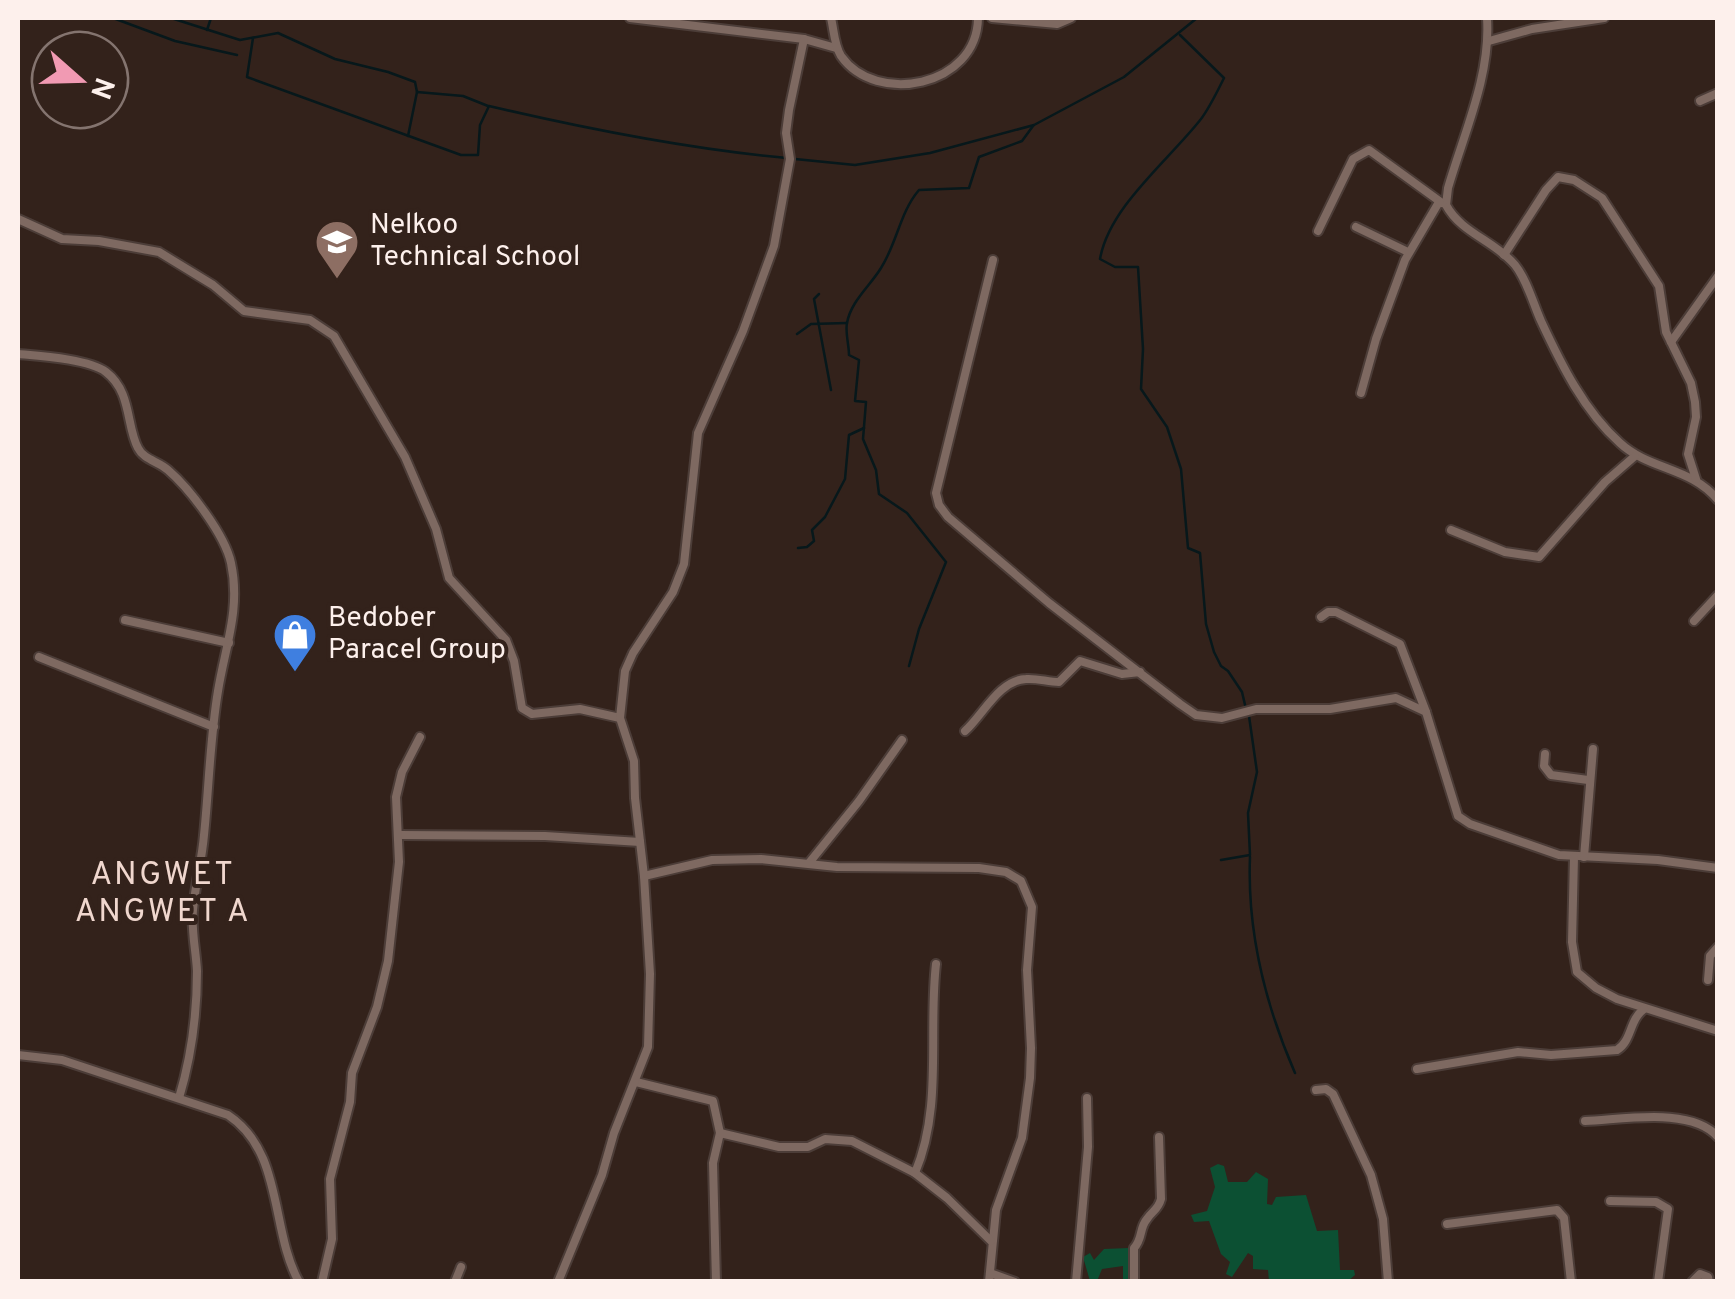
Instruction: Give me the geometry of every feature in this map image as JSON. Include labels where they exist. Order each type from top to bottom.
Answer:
[{"type":"street","points":[[630,18],[804,39],[836,48]]},
{"type":"street","points":[[831,18],[836,48],[851,66],[868,76],[896,82],[924,82],[953,69],[970,54],[978,18]]},
{"type":"street","points":[[992,18],[1050,24],[1070,18]]},
{"type":"street","points":[[1361,392],[1408,252],[1443,203],[1483,73],[1489,41],[1488,18]]},
{"type":"street","points":[[1489,41],[1556,21],[1604,18]]},
{"type":"street","points":[[558,1282],[602,1176],[648,1047],[650,974],[644,876],[634,761],[620,718],[625,672],[632,653],[673,592],[684,564],[698,432],[744,331],[774,246],[790,159],[788,110],[804,39]]},
{"type":"street","points":[[1700,101],[1718,93]]},
{"type":"street","points":[[1318,230],[1353,159],[1369,150],[1382,157],[1443,203],[1462,225],[1518,270],[1556,352],[1587,405],[1618,442],[1635,456],[1696,479],[1717,500]]},
{"type":"street","points":[[1504,256],[1558,177],[1574,180],[1602,198],[1616,214],[1659,286],[1666,332],[1691,383],[1695,402],[1688,454],[1696,479]]},
{"type":"street","points":[[18,219],[62,239],[159,252],[212,284],[244,311],[310,320],[334,336],[405,457],[436,529],[449,578],[506,640],[522,708],[532,714],[580,709],[620,718]]},
{"type":"street","points":[[1356,227],[1408,252]]},
{"type":"street","points":[[993,260],[979,328],[941,466],[936,493],[939,505],[1048,604],[1180,704],[1202,716],[1222,718],[1256,709],[1330,709],[1396,698],[1426,712]]},
{"type":"street","points":[[1670,342],[1718,276]]},
{"type":"street","points":[[18,354],[100,368],[115,380],[133,424],[136,445],[144,456],[175,477],[203,511],[230,559],[235,587],[230,642],[218,689],[204,841],[192,912],[197,976],[194,1022],[179,1098]]},
{"type":"street","points":[[1452,530],[1505,552],[1539,557],[1605,482],[1635,456]]},
{"type":"street","points":[[1694,622],[1718,595]]},
{"type":"street","points":[[1321,616],[1336,612],[1400,644],[1460,818],[1526,846],[1579,856],[1718,868]]},
{"type":"street","points":[[125,620],[230,642]]},
{"type":"street","points":[[39,657],[214,727]]},
{"type":"street","points":[[965,732],[1002,690],[1016,681],[1058,682],[1080,661],[1122,674],[1140,672]]},
{"type":"street","points":[[322,1282],[332,1239],[330,1179],[350,1102],[352,1073],[377,1007],[388,961],[400,835],[396,797],[402,772],[420,737]]},
{"type":"street","points":[[808,862],[859,801],[902,740]]},
{"type":"street","points":[[1593,749],[1572,927],[1574,968],[1602,992],[1718,1031]]},
{"type":"street","points":[[1545,754],[1544,766],[1551,775],[1588,780]]},
{"type":"street","points":[[400,835],[579,837],[640,842]]},
{"type":"street","points":[[644,876],[712,860],[997,870],[1018,878],[1030,895],[1032,911],[1027,970],[1030,1078],[1022,1138],[1000,1195],[989,1277],[1015,1282]]},
{"type":"street","points":[[1708,980],[1710,956],[1718,947]]},
{"type":"street","points":[[915,1172],[934,1089],[931,1039],[936,964]]},
{"type":"street","points":[[1417,1069],[1518,1052],[1552,1055],[1617,1050],[1624,1045],[1635,1017],[1644,1009]]},
{"type":"street","points":[[18,1055],[62,1060],[228,1115],[250,1133],[276,1194],[284,1240],[299,1282]]},
{"type":"street","points":[[636,1082],[713,1101],[720,1133],[713,1163],[716,1282]]},
{"type":"street","points":[[1316,1090],[1325,1089],[1333,1094],[1365,1156],[1383,1218],[1388,1282]]},
{"type":"street","points":[[1076,1282],[1088,1147],[1088,1098]]},
{"type":"street","points":[[1584,1121],[1677,1119],[1704,1126],[1718,1137]]},
{"type":"street","points":[[720,1133],[779,1147],[808,1146],[825,1138],[852,1141],[915,1172],[991,1241]]},
{"type":"street","points":[[1134,1282],[1134,1248],[1140,1242],[1145,1221],[1157,1210],[1161,1199],[1159,1137]]},
{"type":"street","points":[[1610,1201],[1656,1202],[1668,1208],[1658,1282]]},
{"type":"street","points":[[1447,1224],[1554,1209],[1564,1218],[1571,1282]]},
{"type":"street","points":[[455,1282],[462,1267]]},
{"type":"street","points":[[1692,1282],[1700,1274],[1708,1277],[1709,1282]]},
{"type":"green space","points":[[1224,1166],[1228,1182],[1247,1182],[1256,1172],[1268,1179],[1267,1204],[1272,1205],[1276,1197],[1306,1195],[1317,1231],[1338,1230],[1340,1270],[1354,1270],[1355,1275],[1348,1281],[1269,1281],[1268,1270],[1253,1269],[1253,1256],[1248,1253],[1232,1277],[1226,1274],[1230,1262],[1221,1254],[1209,1221],[1194,1222],[1191,1215],[1207,1211],[1215,1187],[1210,1168]]},
{"type":"green space","points":[[1129,1248],[1131,1281],[1123,1281],[1123,1266],[1102,1269],[1097,1281],[1090,1281],[1083,1257],[1090,1253],[1094,1260],[1104,1249]]},
{"type":"waterway","points":[[113,18],[175,41],[237,55]]},
{"type":"waterway","points":[[171,18],[240,40],[278,33],[335,59],[415,82],[417,92]]},
{"type":"waterway","points":[[207,30],[211,18]]},
{"type":"waterway","points":[[795,159],[855,165],[930,153],[1034,125],[1124,77],[1197,18]]},
{"type":"waterway","points":[[1180,35],[1224,78],[1201,119],[1127,203],[1100,259],[1115,267],[1138,267],[1141,389],[1167,427],[1181,469],[1188,548],[1200,553],[1206,624],[1214,652],[1242,692],[1246,709]]},
{"type":"waterway","points":[[253,38],[247,77],[461,155],[478,155],[480,125],[489,106],[637,137],[787,158]]},
{"type":"waterway","points":[[408,136],[417,92],[463,96],[488,106]]},
{"type":"waterway","points":[[909,666],[946,562],[907,513],[879,494],[876,470],[863,439],[866,402],[855,401],[859,360],[849,355],[847,323],[857,301],[877,275],[919,190],[969,188],[979,157],[1022,141],[1033,126]]},
{"type":"waterway","points":[[819,294],[814,299],[831,390]]},
{"type":"waterway","points":[[797,334],[811,324],[847,323]]},
{"type":"waterway","points":[[798,548],[814,541],[812,530],[825,517],[845,479],[849,435],[864,428]]},
{"type":"waterway","points":[[1221,860],[1250,855],[1248,813],[1257,772],[1249,716]]},
{"type":"waterway","points":[[1250,857],[1252,913],[1260,967],[1295,1073]]},
{"type":"place","name":"Nelkoo Technical School","points":[[337,280]]},
{"type":"place","name":"Bedober Paracel Group","points":[[295,673]]},
{"type":"district","name":"ANGWET ANGWET A","points":[[163,894]]}]
